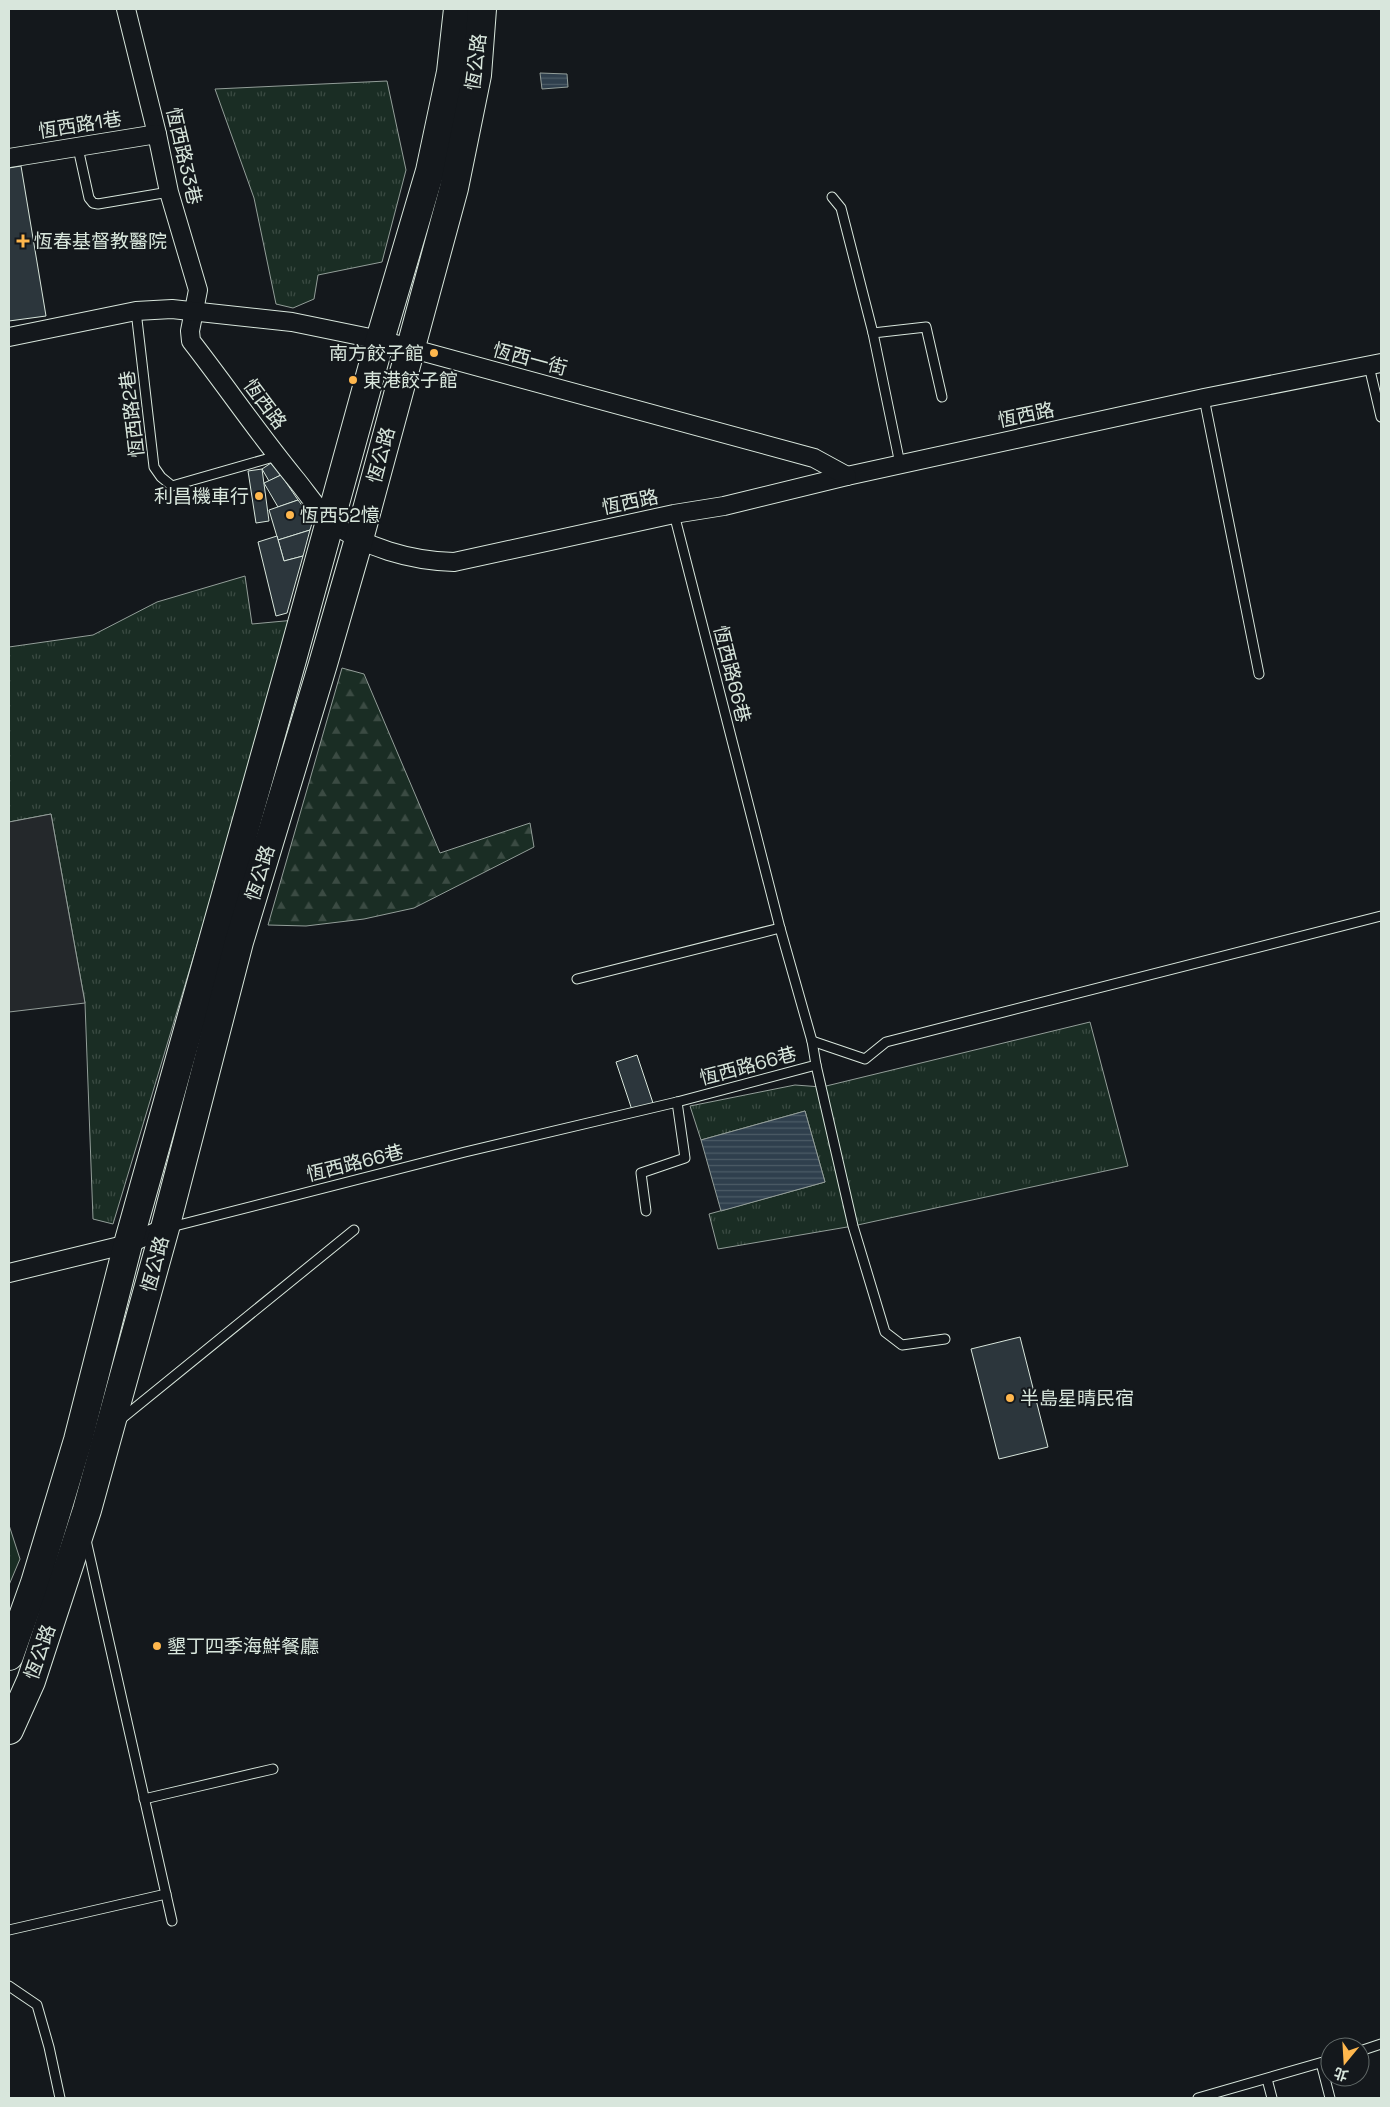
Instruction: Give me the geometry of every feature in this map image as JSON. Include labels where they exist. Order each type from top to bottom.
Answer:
[{"type":"main road","name":"恆公路","points":[[9,1656],[35,1583],[78,1440],[128,1244],[380,340],[430,171],[451,72],[458,9]]},
{"type":"main road","name":"恆公路","points":[[9,1730],[31,1681],[82,1526],[166,1228],[239,942],[323,664],[358,539],[454,188],[477,75],[482,9]]},
{"type":"street","name":"恆西路33巷","points":[[126,9],[158,134],[169,192],[198,290],[195,312]]},
{"type":"street","name":"恆西路1巷","points":[[9,158],[158,134]]},
{"type":"street","points":[[9,337],[136,311],[172,309],[195,312]]},
{"type":"street","name":"恆西一街","points":[[195,312],[292,322],[380,340],[814,458],[847,476]]},
{"type":"street","name":"恆西路","points":[[195,312],[190,331],[191,341],[277,456],[330,520],[358,539],[401,554],[429,561],[454,562],[674,514],[724,506],[900,464],[1204,398],[1375,364]]},
{"type":"street","points":[[9,1273],[128,1244],[166,1228]]},
{"type":"lane","points":[[78,148],[89,198],[93,202],[98,204],[169,192]]},
{"type":"lane","points":[[832,197],[841,208],[874,333],[900,464]]},
{"type":"lane","name":"恆西路2巷","points":[[136,311],[154,467],[161,477],[172,486],[277,456]]},
{"type":"lane","points":[[874,333],[926,327],[942,397]]},
{"type":"lane","points":[[1375,364],[1381,417]]},
{"type":"lane","points":[[1204,398],[1258,674]]},
{"type":"lane","name":"恆西路66巷","points":[[166,1228],[465,1152],[677,1102],[816,1065],[812,1041],[780,928],[674,514]]},
{"type":"lane","points":[[812,1041],[865,1059],[886,1042],[1381,916]]},
{"type":"lane","points":[[578,979],[780,928]]},
{"type":"lane","points":[[816,1065],[853,1226],[885,1332],[902,1345],[945,1339]]},
{"type":"lane","points":[[646,1211],[641,1173],[685,1158],[677,1102]]},
{"type":"lane","points":[[110,1428],[354,1230]]},
{"type":"lane","points":[[82,1526],[172,1920]]},
{"type":"lane","points":[[144,1799],[273,1769]]},
{"type":"lane","points":[[9,1930],[166,1894]]},
{"type":"lane","points":[[9,1986],[37,2005],[60,2098]]},
{"type":"lane","points":[[1198,2098],[1320,2063]]},
{"type":"lane","points":[[1267,2079],[1272,2098]]},
{"type":"green space","points":[[387,81],[406,170],[382,262],[318,275],[314,299],[293,308],[276,304],[254,198],[215,89]]},
{"type":"green space","points":[[245,576],[252,624],[295,620],[113,1224],[93,1219],[85,1003],[51,814],[9,822],[9,647],[93,635],[157,602]]},
{"type":"green space","points":[[342,668],[364,674],[440,853],[530,823],[534,847],[414,908],[364,919],[306,926],[268,925]]},
{"type":"green space","points":[[1090,1022],[1128,1166],[853,1226],[718,1249],[709,1214],[825,1182],[805,1111],[701,1140],[690,1106],[795,1085],[822,1087]]},
{"type":"green space","points":[[9,1525],[20,1559],[9,1585]]},
{"type":"shaded area","points":[[51,814],[85,1003],[9,1012],[9,822]]},
{"type":"water","points":[[540,73],[567,74],[568,87],[542,89]]},
{"type":"water","points":[[805,1111],[825,1182],[721,1211],[701,1140]]},
{"type":"building","name":"恆春基督教醫院","points":[[21,166],[46,316],[9,321],[9,168]]},
{"type":"building","points":[[271,463],[281,475],[269,481],[262,469]]},
{"type":"building","name":"利昌機車行","points":[[262,469],[269,521],[256,523],[248,471]]},
{"type":"building","points":[[281,475],[298,500],[278,507],[264,483]]},
{"type":"building","name":"恆西52憶","points":[[298,500],[313,520],[310,530],[278,540],[269,510]]},
{"type":"building","points":[[310,530],[303,556],[284,561],[278,540]]},
{"type":"building","points":[[277,536],[284,561],[303,556],[287,613],[276,616],[258,542]]},
{"type":"building","points":[[637,1055],[654,1106],[633,1113],[616,1062]]},
{"type":"building","name":"半島星晴民宿","points":[[1020,1337],[1048,1447],[999,1459],[971,1349]]},
{"type":"place","name":"恆春基督教醫院","points":[[23,241]]},
{"type":"place","name":"南方餃子館","points":[[434,353]]},
{"type":"place","name":"東港餃子館","points":[[353,380]]},
{"type":"place","name":"利昌機車行","points":[[259,496]]},
{"type":"place","name":"恆西52憶","points":[[290,515]]},
{"type":"place","name":"半島星晴民宿","points":[[1010,1398]]},
{"type":"place","name":"墾丁四季海鮮餐廳","points":[[157,1646]]}]
